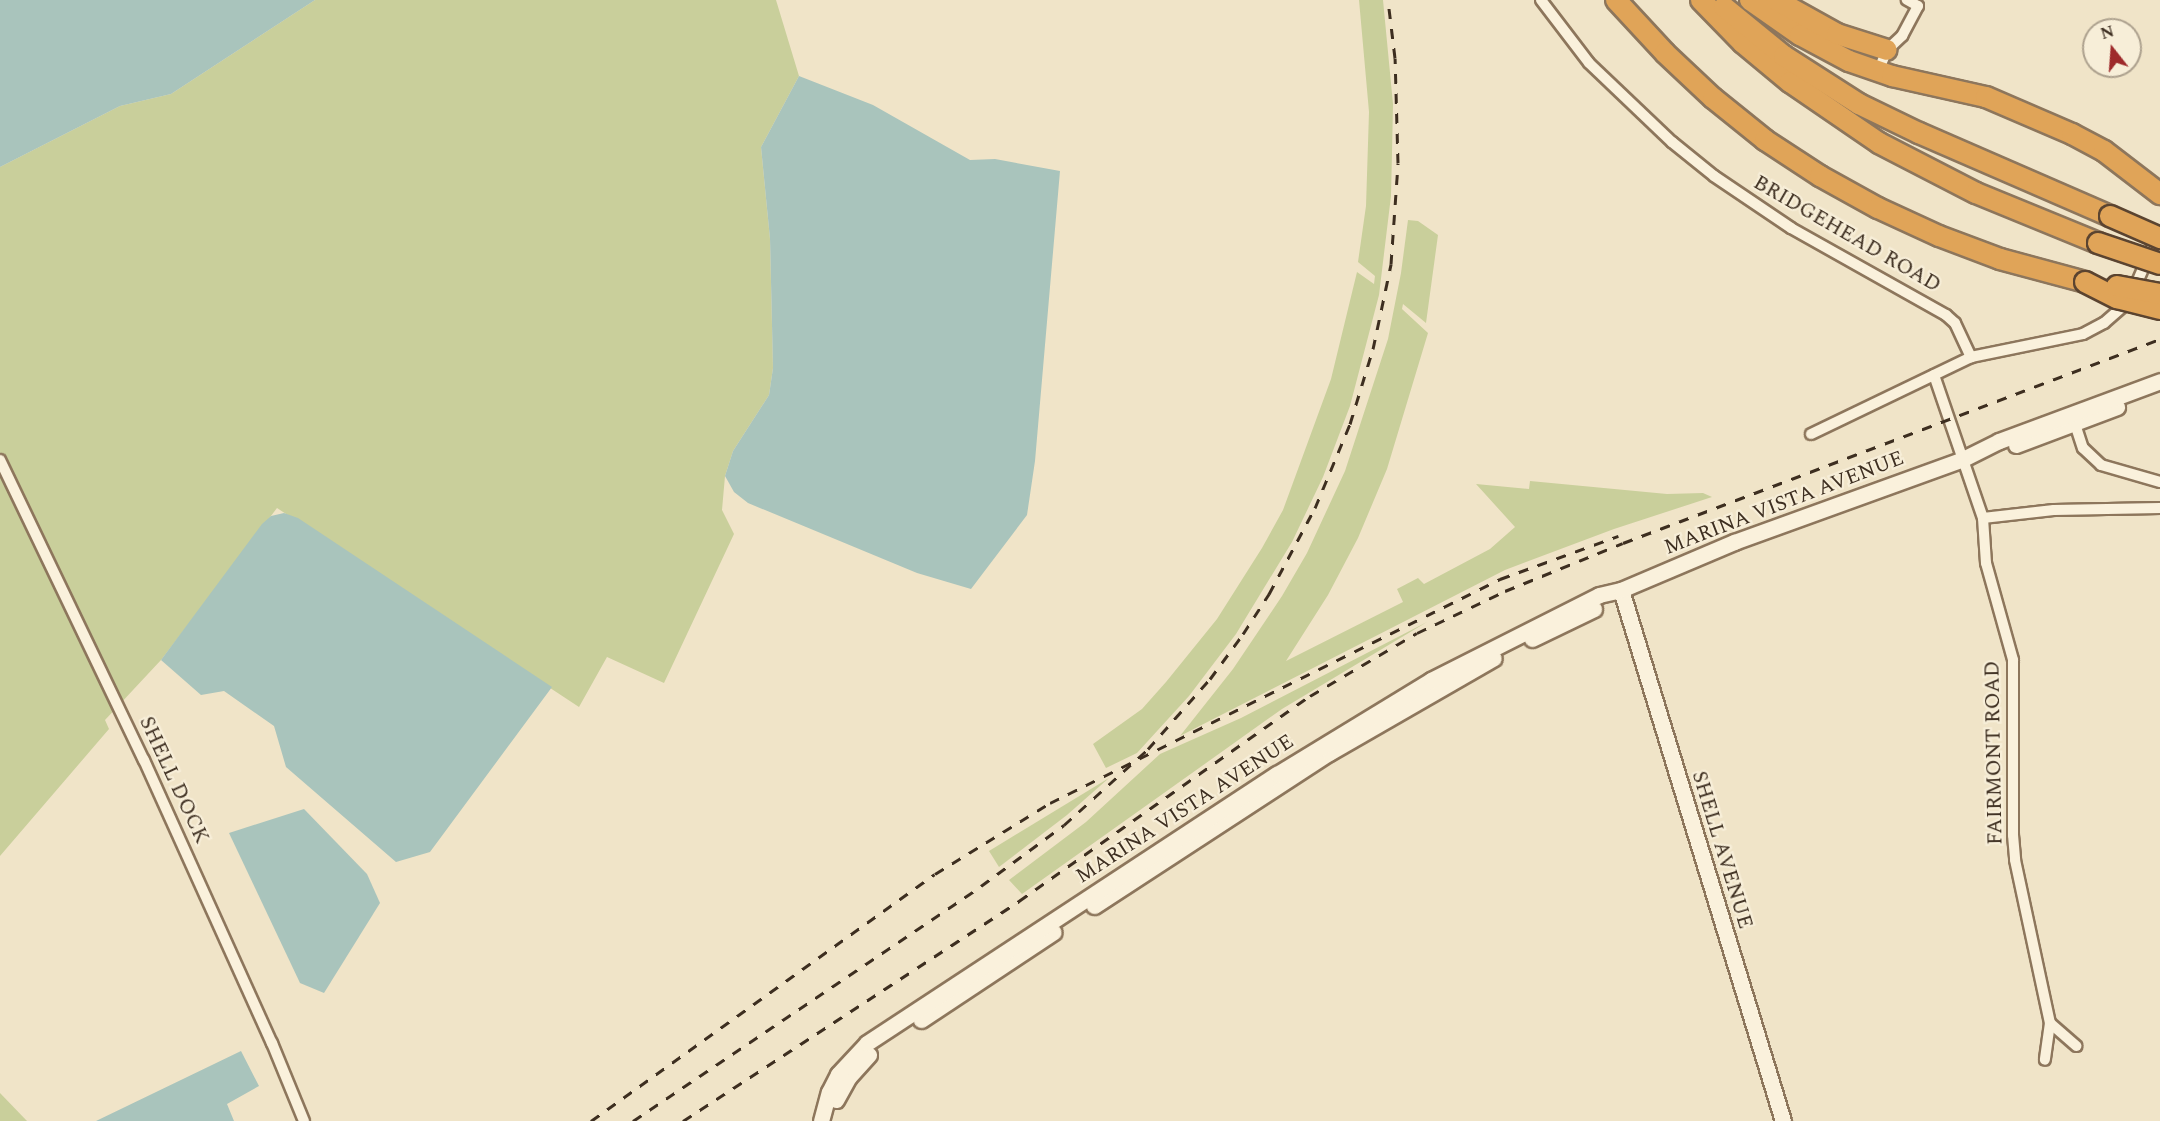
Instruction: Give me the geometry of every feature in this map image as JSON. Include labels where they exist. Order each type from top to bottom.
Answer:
[{"type":"highway","points":[[1616,0],[1665,53],[1713,98],[1765,140],[1830,182],[1898,218],[1959,244],[2021,265],[2085,282],[2160,294]]},
{"type":"highway","points":[[1701,0],[1779,73],[1865,135],[1945,178],[2098,243],[2160,264]]},
{"type":"highway","points":[[1716,0],[1784,56],[1859,104],[1919,133],[2160,238]]},
{"type":"highway","points":[[1750,0],[1810,41],[1878,72],[1995,100],[2082,138],[2130,170],[2160,194]]},
{"type":"highway","points":[[1776,0],[1838,34],[1887,50]]},
{"type":"highway","points":[[2085,282],[2117,298],[2160,309]]},
{"type":"main road","name":"MARINA VISTA AVENUE","points":[[821,1121],[829,1092],[838,1074],[867,1042],[1363,720],[1522,632],[1599,595],[1621,590],[1734,542],[1963,459],[1999,441],[2160,381]]},
{"type":"main road","name":"MARINA VISTA AVENUE","points":[[1963,459],[1999,451],[2160,391]]},
{"type":"main road","name":"MARINA VISTA AVENUE","points":[[831,1121],[840,1091],[861,1062],[876,1049],[1338,747],[1505,652],[1603,604],[1621,590]]},
{"type":"main road","name":"SHELL AVENUE","points":[[1621,590],[1783,1121]]},
{"type":"street","name":"BRIDGEHEAD ROAD","points":[[1541,0],[1589,63],[1672,142],[1714,176],[1791,228],[1946,315],[1955,323],[1971,357]]},
{"type":"street","points":[[1878,72],[1887,50],[1902,36],[1918,6],[1907,0]]},
{"type":"street","points":[[1811,434],[1971,357],[2083,334],[2104,323],[2129,301],[2160,228]]},
{"type":"street","name":"FAIRMONT ROAD","points":[[1934,375],[1983,518],[1986,563],[2013,660],[2013,835],[2015,860],[2050,1023],[2045,1060]]},
{"type":"street","points":[[2075,424],[2083,448],[2101,465],[2160,482]]},
{"type":"street","name":"SHELL DOCK","points":[[0,460],[144,760],[268,1035],[304,1121]]},
{"type":"street","points":[[1983,518],[2054,510],[2160,508]]},
{"type":"street","points":[[2050,1023],[2076,1046]]},
{"type":"green space","points":[[315,0],[776,0],[799,76],[761,147],[770,239],[773,368],[769,395],[733,451],[725,476],[722,510],[734,534],[664,683],[607,657],[579,707],[277,508],[161,660],[105,720],[109,729],[0,856],[0,167],[120,106],[171,94]]},
{"type":"green space","points":[[1359,0],[1383,0],[1393,104],[1392,153],[1391,196],[1379,295],[1350,406],[1323,477],[1292,542],[1236,634],[1189,696],[1137,753],[1106,768],[1093,744],[1142,709],[1166,682],[1217,619],[1262,548],[1283,510],[1331,379],[1357,272],[1374,284],[1375,276],[1358,262],[1366,206],[1369,112]]},
{"type":"green space","points":[[1408,220],[1418,221],[1438,235],[1426,323],[1403,304],[1402,309],[1428,333],[1387,469],[1358,538],[1328,595],[1286,661],[1403,602],[1397,589],[1418,578],[1424,584],[1490,549],[1515,527],[1476,484],[1529,489],[1530,481],[1667,494],[1703,493],[1712,497],[1614,529],[1505,570],[1180,736],[1233,669],[1282,596],[1307,553],[1345,471],[1388,339],[1401,273]]},
{"type":"green space","points":[[1427,622],[1282,709],[1022,894],[1009,880],[1086,822],[1160,754],[1241,718]]},
{"type":"green space","points":[[1109,778],[1067,815],[999,867],[989,851]]},
{"type":"green space","points":[[0,1093],[27,1121],[0,1121]]},
{"type":"water","points":[[0,0],[315,0],[171,94],[120,106],[0,167]]},
{"type":"water","points":[[799,76],[873,105],[970,160],[995,159],[1060,171],[1035,461],[1027,515],[971,589],[917,573],[748,503],[734,492],[725,476],[733,451],[769,395],[773,368],[770,239],[761,147]]},
{"type":"water","points":[[284,513],[298,518],[552,687],[430,852],[396,862],[286,767],[274,726],[224,691],[201,695],[161,660],[262,524],[271,516]]},
{"type":"water","points":[[304,809],[367,874],[380,903],[324,993],[300,983],[229,833]]},
{"type":"water","points":[[241,1051],[259,1086],[227,1104],[234,1121],[96,1121]]},
{"type":"railway","points":[[633,1121],[981,886],[1064,825],[1148,749],[1210,679],[1243,634],[1269,594],[1315,508],[1350,424],[1373,349],[1391,264],[1398,163],[1395,58],[1388,0]]},
{"type":"railway","points":[[683,1121],[1019,901],[1310,696],[1417,633],[1505,591],[1623,543],[2160,339]]},
{"type":"railway","points":[[591,1121],[935,874],[1050,803],[1500,579],[1618,536]]}]
